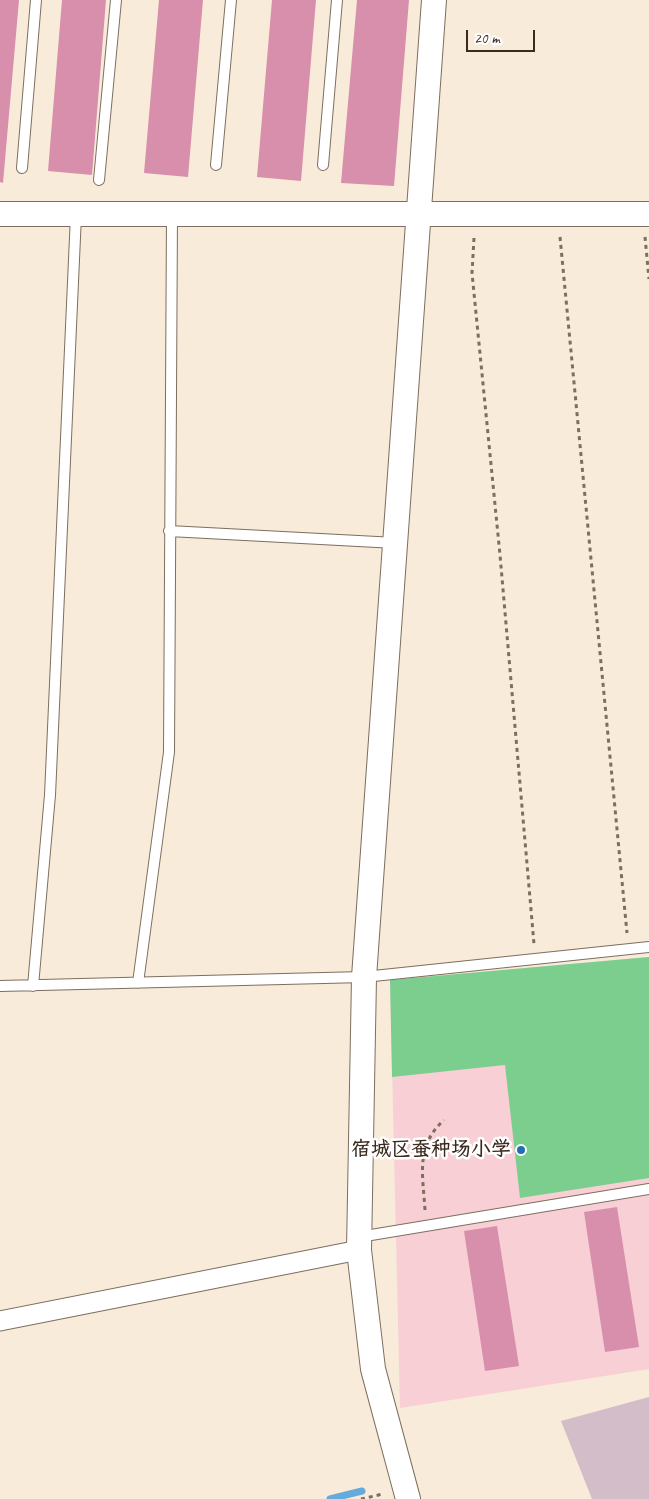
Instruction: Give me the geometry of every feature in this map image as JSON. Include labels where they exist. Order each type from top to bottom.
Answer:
[{"type":"street","points":[[408,1499],[373,1369],[359,1243],[364,977],[434,0]]},
{"type":"street","points":[[0,214],[646,214]]},
{"type":"street","points":[[0,1321],[359,1243]]},
{"type":"lane","points":[[22,168],[36,0]]},
{"type":"lane","points":[[99,180],[116,0]]},
{"type":"lane","points":[[216,165],[231,0]]},
{"type":"lane","points":[[323,165],[337,0]]},
{"type":"lane","points":[[33,986],[50,795],[76,215]]},
{"type":"lane","points":[[138,983],[169,752],[172,215]]},
{"type":"lane","points":[[169,531],[396,543]]},
{"type":"lane","points":[[0,986],[364,977],[649,947]]},
{"type":"lane","points":[[359,1243],[426,1226],[649,1189]]},
{"type":"path","points":[[558,214],[629,950]]},
{"type":"path","points":[[646,214],[649,279]]},
{"type":"path","points":[[475,215],[472,273],[499,546],[536,959]]},
{"type":"path","points":[[426,1226],[424,1158],[426,1144],[432,1131],[444,1120]]},
{"type":"shaded area","name":"宿城区蚕种场小学","points":[[649,957],[649,1369],[400,1408],[390,980]]},
{"type":"shaded area","points":[[649,1397],[649,1499],[592,1499],[561,1421]]},
{"type":"green space","points":[[649,957],[649,1178],[520,1198],[505,1065],[392,1077],[390,980]]},
{"type":"building","points":[[0,0],[19,0],[3,183],[0,182]]},
{"type":"building","points":[[62,0],[106,0],[92,175],[48,171]]},
{"type":"building","points":[[159,0],[203,0],[188,177],[144,173]]},
{"type":"building","points":[[272,0],[316,0],[301,181],[257,177]]},
{"type":"building","points":[[357,0],[409,0],[394,186],[341,183]]},
{"type":"building","points":[[617,1207],[639,1347],[605,1352],[584,1212]]},
{"type":"building","points":[[497,1226],[519,1366],[485,1371],[464,1231]]},
{"type":"waterway","points":[[330,1499],[362,1491]]},
{"type":"place","name":"宿城区蚕种场小学","points":[[521,1150]]}]
